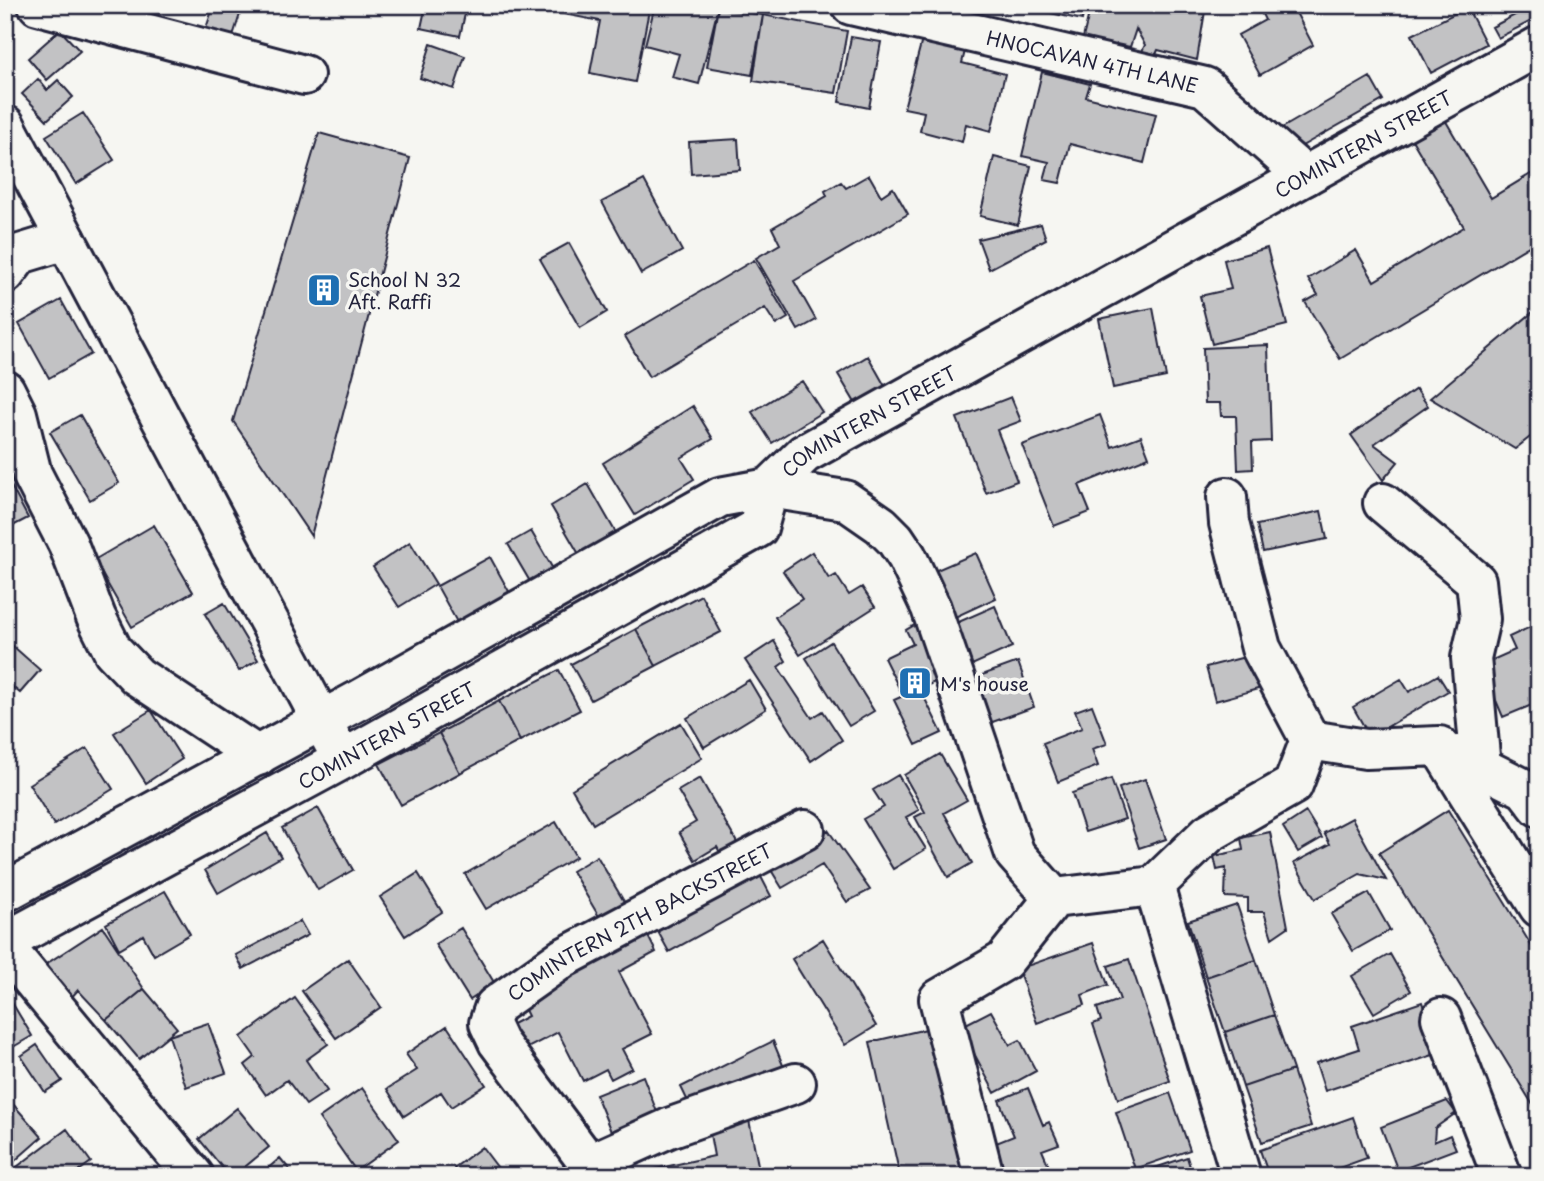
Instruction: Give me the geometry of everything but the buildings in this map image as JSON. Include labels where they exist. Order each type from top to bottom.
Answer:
[{"type":"street","points":[[38,5],[304,75]]},
{"type":"street","name":"HNOCAVAN 4TH LANE","points":[[851,5],[1205,87],[1305,176]]},
{"type":"street","name":"COMINTERN STREET","points":[[5,942],[342,760],[758,528],[769,488],[804,454],[1539,46]]},
{"type":"street","points":[[5,125],[342,760]]},
{"type":"street","points":[[5,274],[20,254],[66,240]]},
{"type":"street","points":[[5,390],[17,414],[32,474],[68,544],[96,617],[113,651],[137,676],[258,756]]},
{"type":"street","points":[[5,892],[322,721],[720,497],[769,488],[845,500],[881,525],[901,548],[918,577],[931,608],[1015,854],[1054,898]]},
{"type":"street","points":[[984,1176],[939,999],[1004,961],[1054,898],[1154,886],[1209,833],[1293,785],[1310,740],[1261,648],[1229,523],[1227,497]]},
{"type":"street","points":[[1382,503],[1476,581],[1480,619],[1471,659],[1480,767]]},
{"type":"street","points":[[1310,740],[1366,749],[1439,746],[1525,789],[1539,807]]},
{"type":"street","points":[[1439,746],[1539,907]]},
{"type":"street","name":"COMINTERN 2TH BACKSTREET","points":[[588,1170],[498,1042],[489,1023],[495,1006],[563,958],[805,830]]},
{"type":"street","points":[[1154,886],[1241,1176]]},
{"type":"street","points":[[5,947],[194,1176]]},
{"type":"street","points":[[1441,1018],[1502,1176]]},
{"type":"street","points":[[588,1170],[669,1128],[796,1083]]},
{"type":"place","name":"School N 32 Aft. Raffi","points":[[324,290]]},
{"type":"place","name":"M's house","points":[[915,683]]}]
